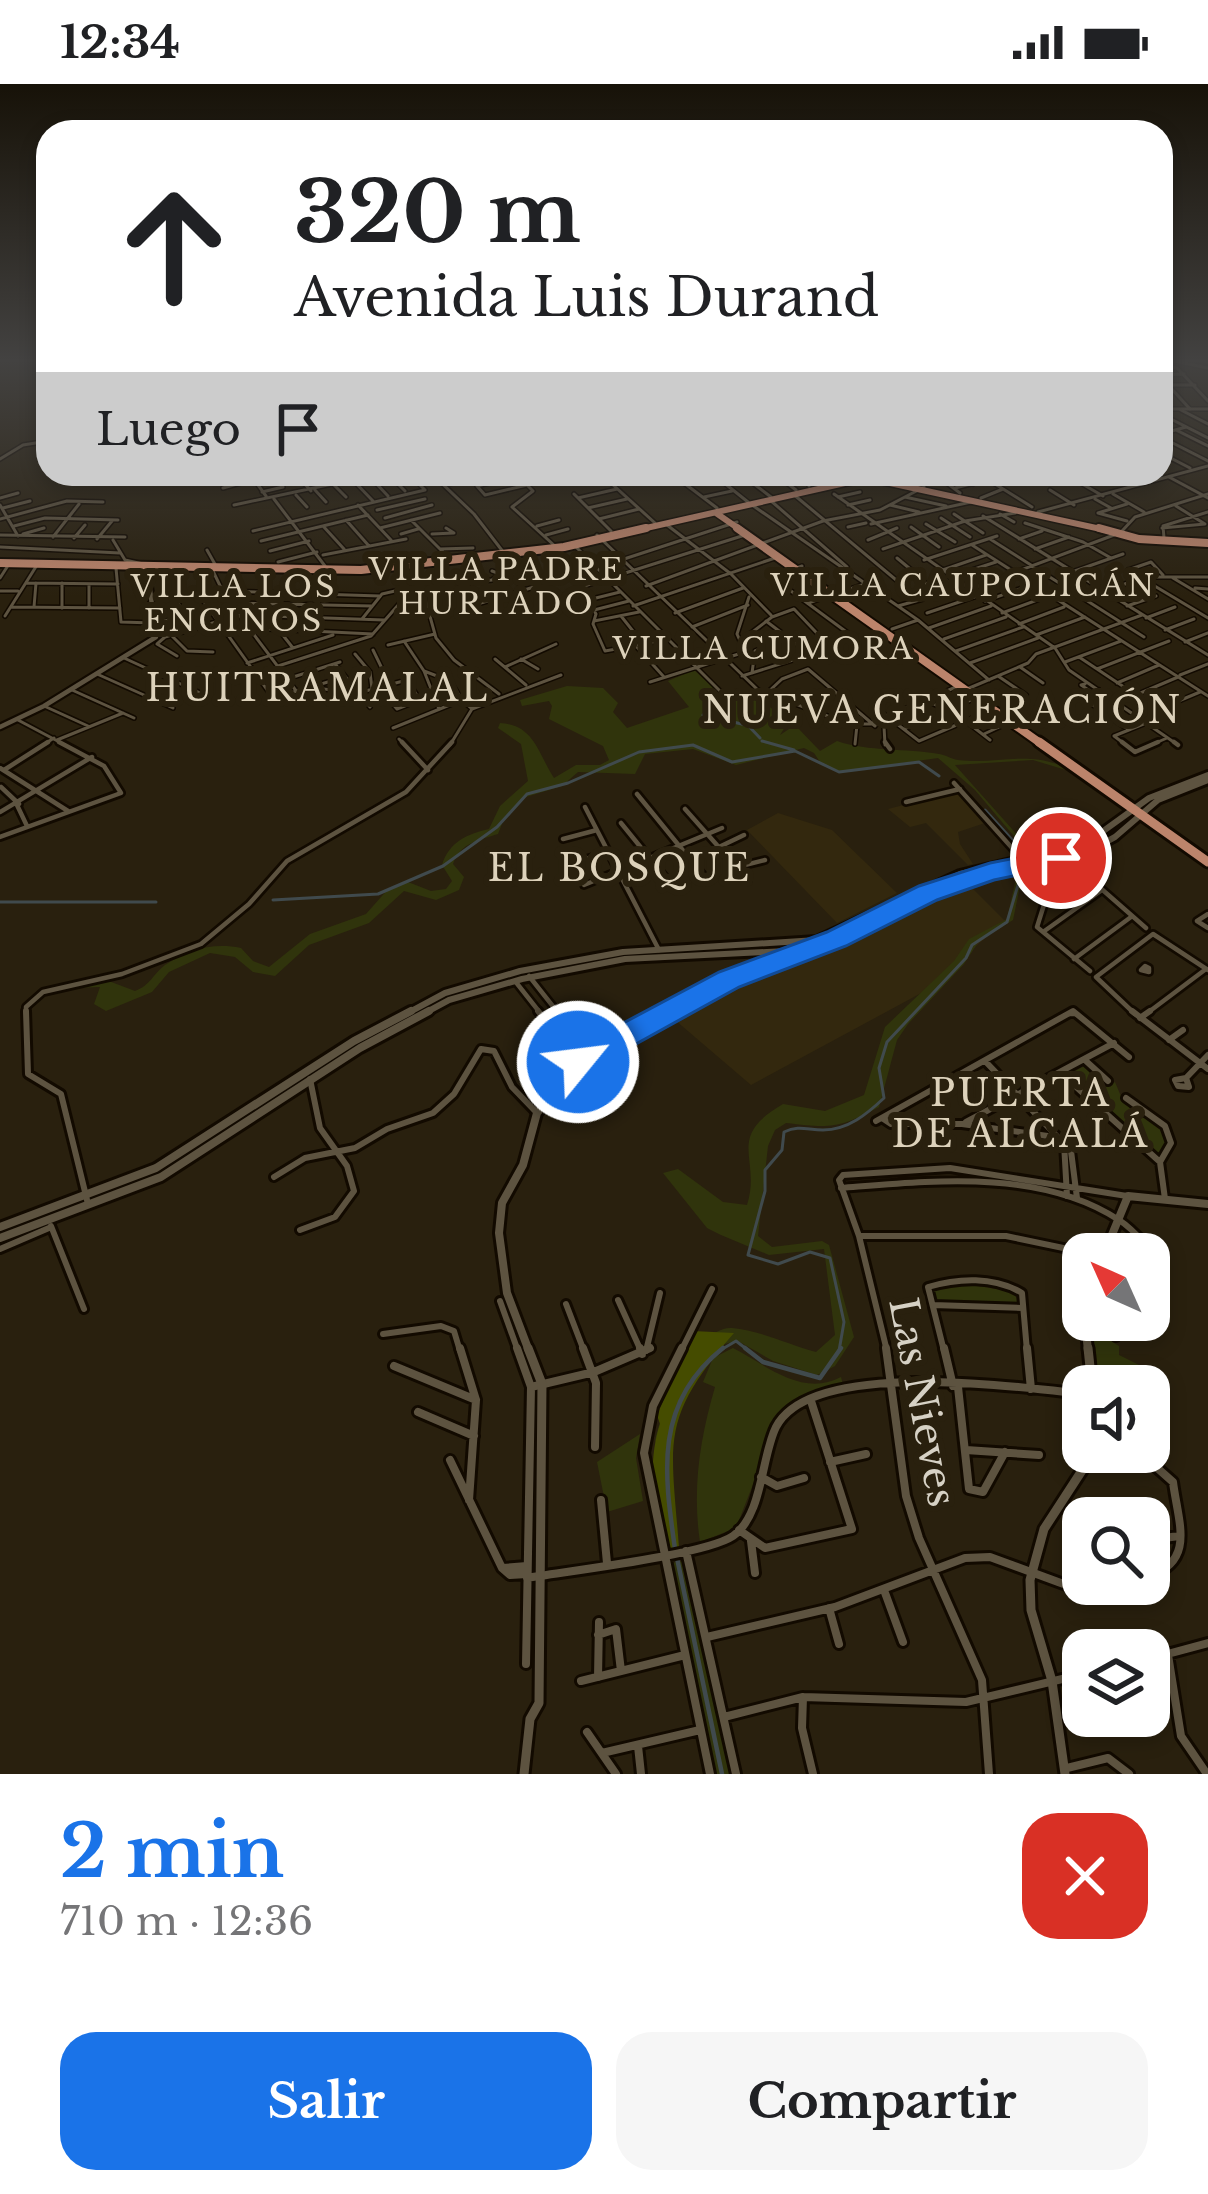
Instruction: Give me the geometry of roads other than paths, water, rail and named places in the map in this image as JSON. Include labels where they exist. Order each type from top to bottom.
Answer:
[{"type":"main road","points":[[794,492],[809,486]]},
{"type":"main road","points":[[382,564],[443,554],[510,554],[574,545],[814,486]]},
{"type":"main road","points":[[936,486],[1039,510]]},
{"type":"main road","points":[[923,487],[1039,510],[1156,542],[1208,541]]},
{"type":"main road","points":[[1004,504],[1013,509],[1012,518]]},
{"type":"main road","points":[[716,510],[1208,859]]},
{"type":"main road","points":[[734,523],[799,567]]},
{"type":"main road","points":[[1118,533],[1208,541]]},
{"type":"main road","points":[[320,563],[382,564],[510,554],[598,537]]},
{"type":"main road","points":[[3,560],[214,567],[415,562],[443,554]]},
{"type":"main road","points":[[3,560],[37,565],[119,564]]},
{"type":"main road","points":[[970,690],[1140,810]]},
{"type":"street","points":[[1173,442],[1208,464]]},
{"type":"street","points":[[0,459],[36,443]]},
{"type":"street","points":[[1173,459],[1208,476]]},
{"type":"street","points":[[1173,476],[1208,464]]},
{"type":"street","points":[[1173,479],[1207,496]]},
{"type":"street","points":[[223,488],[231,486]]},
{"type":"street","points":[[258,486],[309,542],[320,563]]},
{"type":"street","points":[[308,486],[326,502]]},
{"type":"street","points":[[234,505],[330,486]]},
{"type":"street","points":[[335,486],[346,497]]},
{"type":"street","points":[[358,486],[373,502]]},
{"type":"street","points":[[378,486],[429,534],[443,554],[473,548]]},
{"type":"street","points":[[399,486],[407,494]]},
{"type":"street","points":[[253,531],[424,490],[420,486]]},
{"type":"street","points":[[445,486],[510,554]]},
{"type":"street","points":[[477,486],[485,495],[519,486]]},
{"type":"street","points":[[528,486],[532,494],[511,506],[556,546]]},
{"type":"street","points":[[690,486],[716,510]]},
{"type":"street","points":[[727,486],[851,571]]},
{"type":"street","points":[[756,486],[851,571],[944,639],[989,680]]},
{"type":"street","points":[[788,486],[919,599]]},
{"type":"street","points":[[951,486],[957,491],[968,486]]},
{"type":"street","points":[[999,486],[1039,510]]},
{"type":"street","points":[[1085,486],[1103,496]]},
{"type":"street","points":[[883,549],[982,516],[1012,518],[1139,486]]},
{"type":"street","points":[[262,492],[283,487]]},
{"type":"street","points":[[629,544],[576,496],[615,487],[730,574],[772,616]]},
{"type":"street","points":[[646,586],[789,532],[890,505],[923,487]]},
{"type":"street","points":[[848,526],[950,507],[1004,489]]},
{"type":"street","points":[[1049,490],[1074,505]]},
{"type":"street","points":[[705,498],[732,491]]},
{"type":"street","points":[[860,492],[836,495],[884,533],[1038,636],[1099,691],[1178,745]]},
{"type":"street","points":[[1,504],[18,494]]},
{"type":"street","points":[[296,494],[307,507]]},
{"type":"street","points":[[1112,494],[1146,513]]},
{"type":"street","points":[[898,606],[1034,567],[1118,533],[1146,513],[1207,496]]},
{"type":"street","points":[[904,497],[950,507]]},
{"type":"street","points":[[377,510],[425,499]]},
{"type":"street","points":[[588,508],[627,499]]},
{"type":"street","points":[[1095,499],[1112,509]]},
{"type":"street","points":[[848,505],[870,500]]},
{"type":"street","points":[[1,504],[30,501]]},
{"type":"street","points":[[53,537],[80,502]]},
{"type":"street","points":[[0,519],[59,503],[103,502],[91,519]]},
{"type":"street","points":[[47,518],[59,503]]},
{"type":"street","points":[[1128,522],[1098,513],[1130,503]]},
{"type":"street","points":[[1,504],[18,536]]},
{"type":"street","points":[[1162,528],[1205,524],[1174,504]]},
{"type":"street","points":[[358,505],[392,541]]},
{"type":"street","points":[[385,518],[432,505]]},
{"type":"street","points":[[890,505],[924,513]]},
{"type":"street","points":[[599,519],[639,509]]},
{"type":"street","points":[[1162,528],[1208,512]]},
{"type":"street","points":[[380,528],[440,513]]},
{"type":"street","points":[[954,514],[983,532]]},
{"type":"street","points":[[261,541],[368,515]]},
{"type":"street","points":[[982,516],[1208,655]]},
{"type":"street","points":[[14,526],[47,518],[116,520],[97,539]]},
{"type":"street","points":[[941,518],[970,537]]},
{"type":"street","points":[[346,520],[369,546]]},
{"type":"street","points":[[537,526],[559,520]]},
{"type":"street","points":[[621,560],[734,523]]},
{"type":"street","points":[[926,524],[955,542]]},
{"type":"street","points":[[1037,533],[1025,524],[1069,537],[1111,558]]},
{"type":"street","points":[[57,550],[85,525]]},
{"type":"street","points":[[856,525],[863,531]]},
{"type":"street","points":[[323,526],[346,551]]},
{"type":"street","points":[[429,534],[454,533],[445,527]]},
{"type":"street","points":[[911,527],[939,547]]},
{"type":"street","points":[[18,536],[44,528]]},
{"type":"street","points":[[868,540],[897,528]]},
{"type":"street","points":[[1162,528],[1164,539]]},
{"type":"street","points":[[278,562],[320,563],[419,529]]},
{"type":"street","points":[[546,535],[568,529]]},
{"type":"street","points":[[1019,539],[1046,530]]},
{"type":"street","points":[[666,640],[619,651],[602,648],[593,610],[581,587],[747,534]]},
{"type":"street","points":[[0,535],[124,537]]},
{"type":"street","points":[[924,560],[997,536]]},
{"type":"street","points":[[598,537],[742,676],[767,693],[857,725],[900,727],[947,710],[970,690],[1054,648],[1175,608]]},
{"type":"street","points":[[1035,549],[1069,537]]},
{"type":"street","points":[[990,539],[1144,637]]},
{"type":"street","points":[[113,540],[120,553],[122,623],[153,623]]},
{"type":"street","points":[[270,551],[309,542]]},
{"type":"street","points":[[972,544],[1208,696]]},
{"type":"street","points":[[574,545],[722,693]]},
{"type":"street","points":[[3,560],[0,547],[120,553]]},
{"type":"street","points":[[0,578],[10,547]]},
{"type":"street","points":[[544,549],[549,564]]},
{"type":"street","points":[[207,550],[230,603],[297,692]]},
{"type":"street","points":[[913,553],[896,559],[915,573]]},
{"type":"street","points":[[1072,572],[1123,554]]},
{"type":"street","points":[[488,555],[492,580]]},
{"type":"street","points":[[940,571],[988,555]]},
{"type":"street","points":[[593,610],[660,599],[778,557]]},
{"type":"street","points":[[950,578],[998,561]]},
{"type":"street","points":[[415,562],[426,585],[426,614],[435,634],[459,667],[500,694]]},
{"type":"street","points":[[1208,598],[1151,562],[1128,570],[1208,618]]},
{"type":"street","points":[[5,616],[37,565]]},
{"type":"street","points":[[0,728],[155,639],[146,566]]},
{"type":"street","points":[[799,567],[772,578],[878,656]]},
{"type":"street","points":[[492,571],[516,580],[525,590]]},
{"type":"street","points":[[189,596],[323,592],[380,596],[426,585],[492,580],[500,574]]},
{"type":"street","points":[[1141,578],[1208,577]]},
{"type":"street","points":[[467,582],[471,606],[544,584],[539,579]]},
{"type":"street","points":[[924,582],[940,592]]},
{"type":"street","points":[[1105,592],[1130,582]]},
{"type":"street","points":[[26,583],[118,584]]},
{"type":"street","points":[[34,607],[36,583]]},
{"type":"street","points":[[62,584],[62,608]]},
{"type":"street","points":[[89,584],[89,608]]},
{"type":"street","points":[[808,603],[868,584]]},
{"type":"street","points":[[985,601],[1033,584]]},
{"type":"street","points":[[278,666],[374,634],[413,587]]},
{"type":"street","points":[[675,613],[744,588]]},
{"type":"street","points":[[1190,588],[1208,589]]},
{"type":"street","points":[[0,591],[21,591]]},
{"type":"street","points":[[248,603],[254,592]]},
{"type":"street","points":[[310,617],[323,592]]},
{"type":"street","points":[[588,600],[620,592]]},
{"type":"street","points":[[944,639],[1050,595]]},
{"type":"street","points":[[200,596],[273,698],[345,676]]},
{"type":"street","points":[[362,619],[380,596]]},
{"type":"street","points":[[927,613],[977,596]]},
{"type":"street","points":[[1127,606],[1156,596]]},
{"type":"street","points":[[650,682],[745,652],[737,633],[749,597]]},
{"type":"street","points":[[230,603],[372,606]]},
{"type":"street","points":[[178,604],[195,629]]},
{"type":"street","points":[[690,628],[748,605]]},
{"type":"street","points":[[929,628],[992,606]]},
{"type":"street","points":[[956,651],[1067,606]]},
{"type":"street","points":[[11,607],[120,608]]},
{"type":"street","points":[[742,640],[772,616],[794,609],[831,647],[742,676]]},
{"type":"street","points":[[594,621],[639,612]]},
{"type":"street","points":[[178,656],[157,644],[168,636],[239,615],[384,620]]},
{"type":"street","points":[[188,616],[159,622],[188,651],[213,652]]},
{"type":"street","points":[[621,616],[644,645]]},
{"type":"street","points":[[970,663],[1085,617]]},
{"type":"street","points":[[1166,630],[1194,619]]},
{"type":"street","points":[[858,640],[918,620]]},
{"type":"street","points":[[766,621],[808,653]]},
{"type":"street","points":[[249,628],[374,634]]},
{"type":"street","points":[[278,629],[293,648]]},
{"type":"street","points":[[247,663],[341,632]]},
{"type":"street","points":[[1185,642],[1208,633]]},
{"type":"street","points":[[388,645],[435,634]]},
{"type":"street","points":[[752,673],[755,651],[788,638]]},
{"type":"street","points":[[404,641],[424,671],[451,681],[472,709]]},
{"type":"street","points":[[1065,662],[1122,641]]},
{"type":"street","points":[[1096,669],[1169,641]]},
{"type":"street","points":[[506,667],[556,644]]},
{"type":"street","points":[[636,646],[664,676]]},
{"type":"street","points":[[373,650],[377,668],[390,685]]},
{"type":"street","points":[[355,653],[370,671],[376,688],[397,709],[435,696]]},
{"type":"street","points":[[1079,657],[1157,710]]},
{"type":"street","points":[[124,658],[208,697]]},
{"type":"street","points":[[495,659],[526,685]]},
{"type":"street","points":[[521,659],[538,669]]},
{"type":"street","points":[[287,679],[337,663],[370,707]]},
{"type":"street","points":[[1136,695],[1208,664]]},
{"type":"street","points":[[1117,682],[1159,665]]},
{"type":"street","points":[[1020,667],[1043,683]]},
{"type":"street","points":[[767,693],[782,679],[808,669],[874,724]]},
{"type":"street","points":[[424,671],[439,709]]},
{"type":"street","points":[[98,674],[172,709]]},
{"type":"street","points":[[88,1203],[61,1094],[28,1074],[27,1003],[44,992],[122,974],[201,944],[249,904],[287,861],[406,792],[448,749],[472,709],[500,694],[560,675]]},
{"type":"street","points":[[998,676],[1026,695]]},
{"type":"street","points":[[311,688],[358,693],[406,680],[420,700]]},
{"type":"street","points":[[1138,718],[1208,686]]},
{"type":"street","points":[[72,690],[134,718]]},
{"type":"street","points":[[874,724],[925,700],[970,690]]},
{"type":"street","points":[[915,695],[967,721],[990,740]]},
{"type":"street","points":[[1110,698],[1093,705],[1129,730]]},
{"type":"street","points":[[393,728],[462,700]]},
{"type":"street","points":[[44,706],[89,727]]},
{"type":"street","points":[[879,710],[919,741],[994,709]]},
{"type":"street","points":[[68,811],[2,769],[56,739],[123,713]]},
{"type":"street","points":[[0,837],[122,794],[104,766],[18,720]]},
{"type":"street","points":[[983,734],[1012,721]]},
{"type":"street","points":[[1146,723],[1114,736],[1135,752],[1167,738]]},
{"type":"street","points":[[855,744],[857,725]]},
{"type":"street","points":[[884,726],[885,748],[890,749]]},
{"type":"street","points":[[399,739],[428,770]]},
{"type":"street","points":[[0,812],[92,758]]},
{"type":"street","points":[[15,777],[0,788],[18,804],[27,826]]},
{"type":"street","points":[[524,1774],[530,1719],[539,1703],[536,1386],[507,1293],[499,1234],[502,1203],[523,1165],[537,1113],[578,1062],[729,979],[805,950],[960,874],[1030,860],[1061,861],[1103,844],[1140,810],[1208,777]]},
{"type":"street","points":[[953,783],[1030,860]]},
{"type":"street","points":[[906,802],[960,789]]},
{"type":"street","points":[[637,794],[706,880]]},
{"type":"street","points":[[585,807],[660,952]]},
{"type":"street","points":[[685,809],[748,880]]},
{"type":"street","points":[[621,823],[673,887]]},
{"type":"street","points":[[584,884],[722,828]]},
{"type":"street","points":[[563,839],[597,830]]},
{"type":"street","points":[[719,847],[744,835]]},
{"type":"street","points":[[571,863],[608,853]]},
{"type":"street","points":[[737,867],[765,860]]},
{"type":"street","points":[[0,1250],[167,1162],[411,1008],[469,985],[660,952],[814,941],[899,903],[1030,860]]},
{"type":"street","points":[[1061,861],[1146,928]]},
{"type":"street","points":[[1061,861],[1037,927],[1140,1018],[1208,1069]]},
{"type":"street","points":[[1042,932],[1102,890]]},
{"type":"street","points":[[1208,914],[1197,921],[1208,928]]},
{"type":"street","points":[[1074,959],[1131,916]]},
{"type":"street","points":[[1093,974],[1153,934],[1207,969],[1140,1018]]},
{"type":"street","points":[[660,952],[805,950]]},
{"type":"street","points":[[1125,955],[1142,967]]},
{"type":"street","points":[[0,1227],[88,1203],[172,1170],[310,1079],[427,1010],[528,974]]},
{"type":"street","points":[[528,974],[591,1054]]},
{"type":"street","points":[[514,981],[578,1062]]},
{"type":"street","points":[[1063,1141],[962,1124],[891,1124],[879,1119],[1077,1012],[1129,1057]]},
{"type":"street","points":[[1169,1040],[1183,1030]]},
{"type":"street","points":[[962,1124],[1114,1043]]},
{"type":"street","points":[[274,1177],[304,1158],[355,1148],[387,1129],[434,1113],[454,1094],[476,1052],[484,1048],[494,1051],[512,1087],[537,1113]]},
{"type":"street","points":[[1186,1078],[1208,1055]]},
{"type":"street","points":[[1084,1060],[1108,1081]]},
{"type":"street","points":[[985,1061],[1071,1151],[1077,1198]]},
{"type":"street","points":[[1060,1072],[1086,1096]]},
{"type":"street","points":[[300,1230],[329,1221],[354,1198],[355,1182],[319,1126],[318,1093],[310,1079]]},
{"type":"street","points":[[1126,1098],[1170,1134],[1172,1143],[1160,1162],[1165,1199]]},
{"type":"street","points":[[1101,1109],[1160,1162]]},
{"type":"street","points":[[1063,1141],[1067,1196]]},
{"type":"street","name":"Las Nieves","points":[[981,1172],[950,1168],[840,1177],[894,1382],[906,1496],[973,1650],[985,1698],[989,1774]]},
{"type":"street","points":[[982,1184],[981,1172],[1208,1204]]},
{"type":"street","points":[[842,1187],[953,1180],[1067,1196],[1118,1218],[1133,1233]]},
{"type":"street","points":[[1112,1233],[1128,1196]]},
{"type":"street","points":[[45,1212],[53,1212],[83,1310]]},
{"type":"street","points":[[0,1238],[54,1222]]},
{"type":"street","points":[[859,1236],[967,1230],[1062,1244]]},
{"type":"street","points":[[1005,1453],[983,1492],[970,1489],[956,1386],[929,1285],[976,1281],[1022,1293],[1031,1389]]},
{"type":"street","points":[[710,1774],[646,1476],[646,1430],[658,1395],[712,1289]]},
{"type":"street","points":[[536,1386],[642,1354],[652,1346],[660,1293]]},
{"type":"street","points":[[500,1300],[536,1386],[526,1664]]},
{"type":"street","points":[[618,1300],[642,1354]]},
{"type":"street","points":[[566,1304],[594,1372],[596,1447]]},
{"type":"street","points":[[933,1305],[1022,1308]]},
{"type":"street","points":[[383,1334],[441,1327],[454,1331],[476,1400],[469,1500]]},
{"type":"street","points":[[394,1366],[476,1400]]},
{"type":"street","points":[[502,1568],[540,1577],[721,1543],[739,1531],[784,1414],[811,1401],[894,1382],[1062,1392]]},
{"type":"street","points":[[739,1531],[765,1548],[852,1529],[811,1401]]},
{"type":"street","points":[[418,1412],[474,1436]]},
{"type":"street","points":[[966,1450],[1039,1455]]},
{"type":"street","points":[[830,1462],[866,1454]]},
{"type":"street","points":[[450,1460],[502,1568],[510,1575],[527,1573]]},
{"type":"street","points":[[1081,1473],[1044,1529],[1031,1571],[1031,1610],[1052,1681],[1064,1772],[1106,1755],[1129,1774]]},
{"type":"street","points":[[1166,1473],[1174,1486],[1180,1535],[1170,1567]]},
{"type":"street","points":[[761,1477],[777,1486],[804,1478]]},
{"type":"street","points":[[601,1499],[607,1563]]},
{"type":"street","points":[[1170,1537],[1180,1535]]},
{"type":"street","points":[[751,1541],[755,1573]]},
{"type":"street","points":[[684,1551],[736,1774]]},
{"type":"street","points":[[707,1637],[829,1608],[965,1558],[990,1558],[1062,1583]]},
{"type":"street","points":[[884,1590],[903,1642]]},
{"type":"street","points":[[829,1608],[839,1644]]},
{"type":"street","points":[[598,1622],[598,1678]]},
{"type":"street","points":[[598,1635],[629,1625]]},
{"type":"street","points":[[616,1629],[621,1672]]},
{"type":"street","points":[[1170,1653],[1208,1643]]},
{"type":"street","points":[[581,1681],[685,1655]]},
{"type":"street","points":[[1170,1667],[1181,1736],[1207,1774]]},
{"type":"street","points":[[724,1718],[803,1697],[967,1702],[1062,1679]]},
{"type":"street","points":[[803,1697],[802,1728],[813,1774]]},
{"type":"street","points":[[602,1753],[700,1730]]},
{"type":"street","points":[[586,1732],[616,1774]]},
{"type":"street","points":[[638,1746],[641,1774]]},
{"type":"waterway","points":[[703,715],[746,725]]},
{"type":"waterway","points":[[741,718],[760,738]]},
{"type":"waterway","points":[[762,741],[794,750]]},
{"type":"waterway","points":[[273,900],[378,894],[443,866],[497,827],[527,794],[568,783],[639,752],[693,745],[732,762],[795,751],[839,772],[919,762],[939,776]]},
{"type":"waterway","points":[[985,810],[1027,856]]},
{"type":"waterway","points":[[839,1351],[844,1322],[830,1258],[810,1252],[778,1264],[748,1255],[765,1191],[765,1170],[782,1150],[784,1132],[841,1127],[884,1098],[879,1068],[887,1042],[966,958],[972,945],[1007,922],[1024,865]]},
{"type":"waterway","points":[[0,902],[156,902]]},
{"type":"waterway","points":[[721,1350],[736,1341],[749,1351]]},
{"type":"waterway","points":[[745,1348],[763,1362],[820,1378],[839,1351]]},
{"type":"waterway","points":[[675,1549],[668,1493],[669,1440],[685,1392],[721,1350]]},
{"type":"waterway","points":[[677,1558],[722,1774]]},
{"type":"district","name":"VILLA CAUPOLICÁN","points":[[964,586]]},
{"type":"district","name":"VILLA PADRE HURTADO","points":[[497,587]]},
{"type":"district","name":"VILLA LOS ENCINOS","points":[[234,604]]},
{"type":"district","name":"VILLA CUMORA","points":[[764,649]]},
{"type":"district","name":"HUITRAMALAL","points":[[318,688]]},
{"type":"district","name":"NUEVA GENERACIÓN","points":[[943,710]]},
{"type":"district","name":"EL BOSQUE","points":[[620,868]]},
{"type":"district","name":"PUERTA DE ALCALÁ","points":[[1021,1114]]}]
